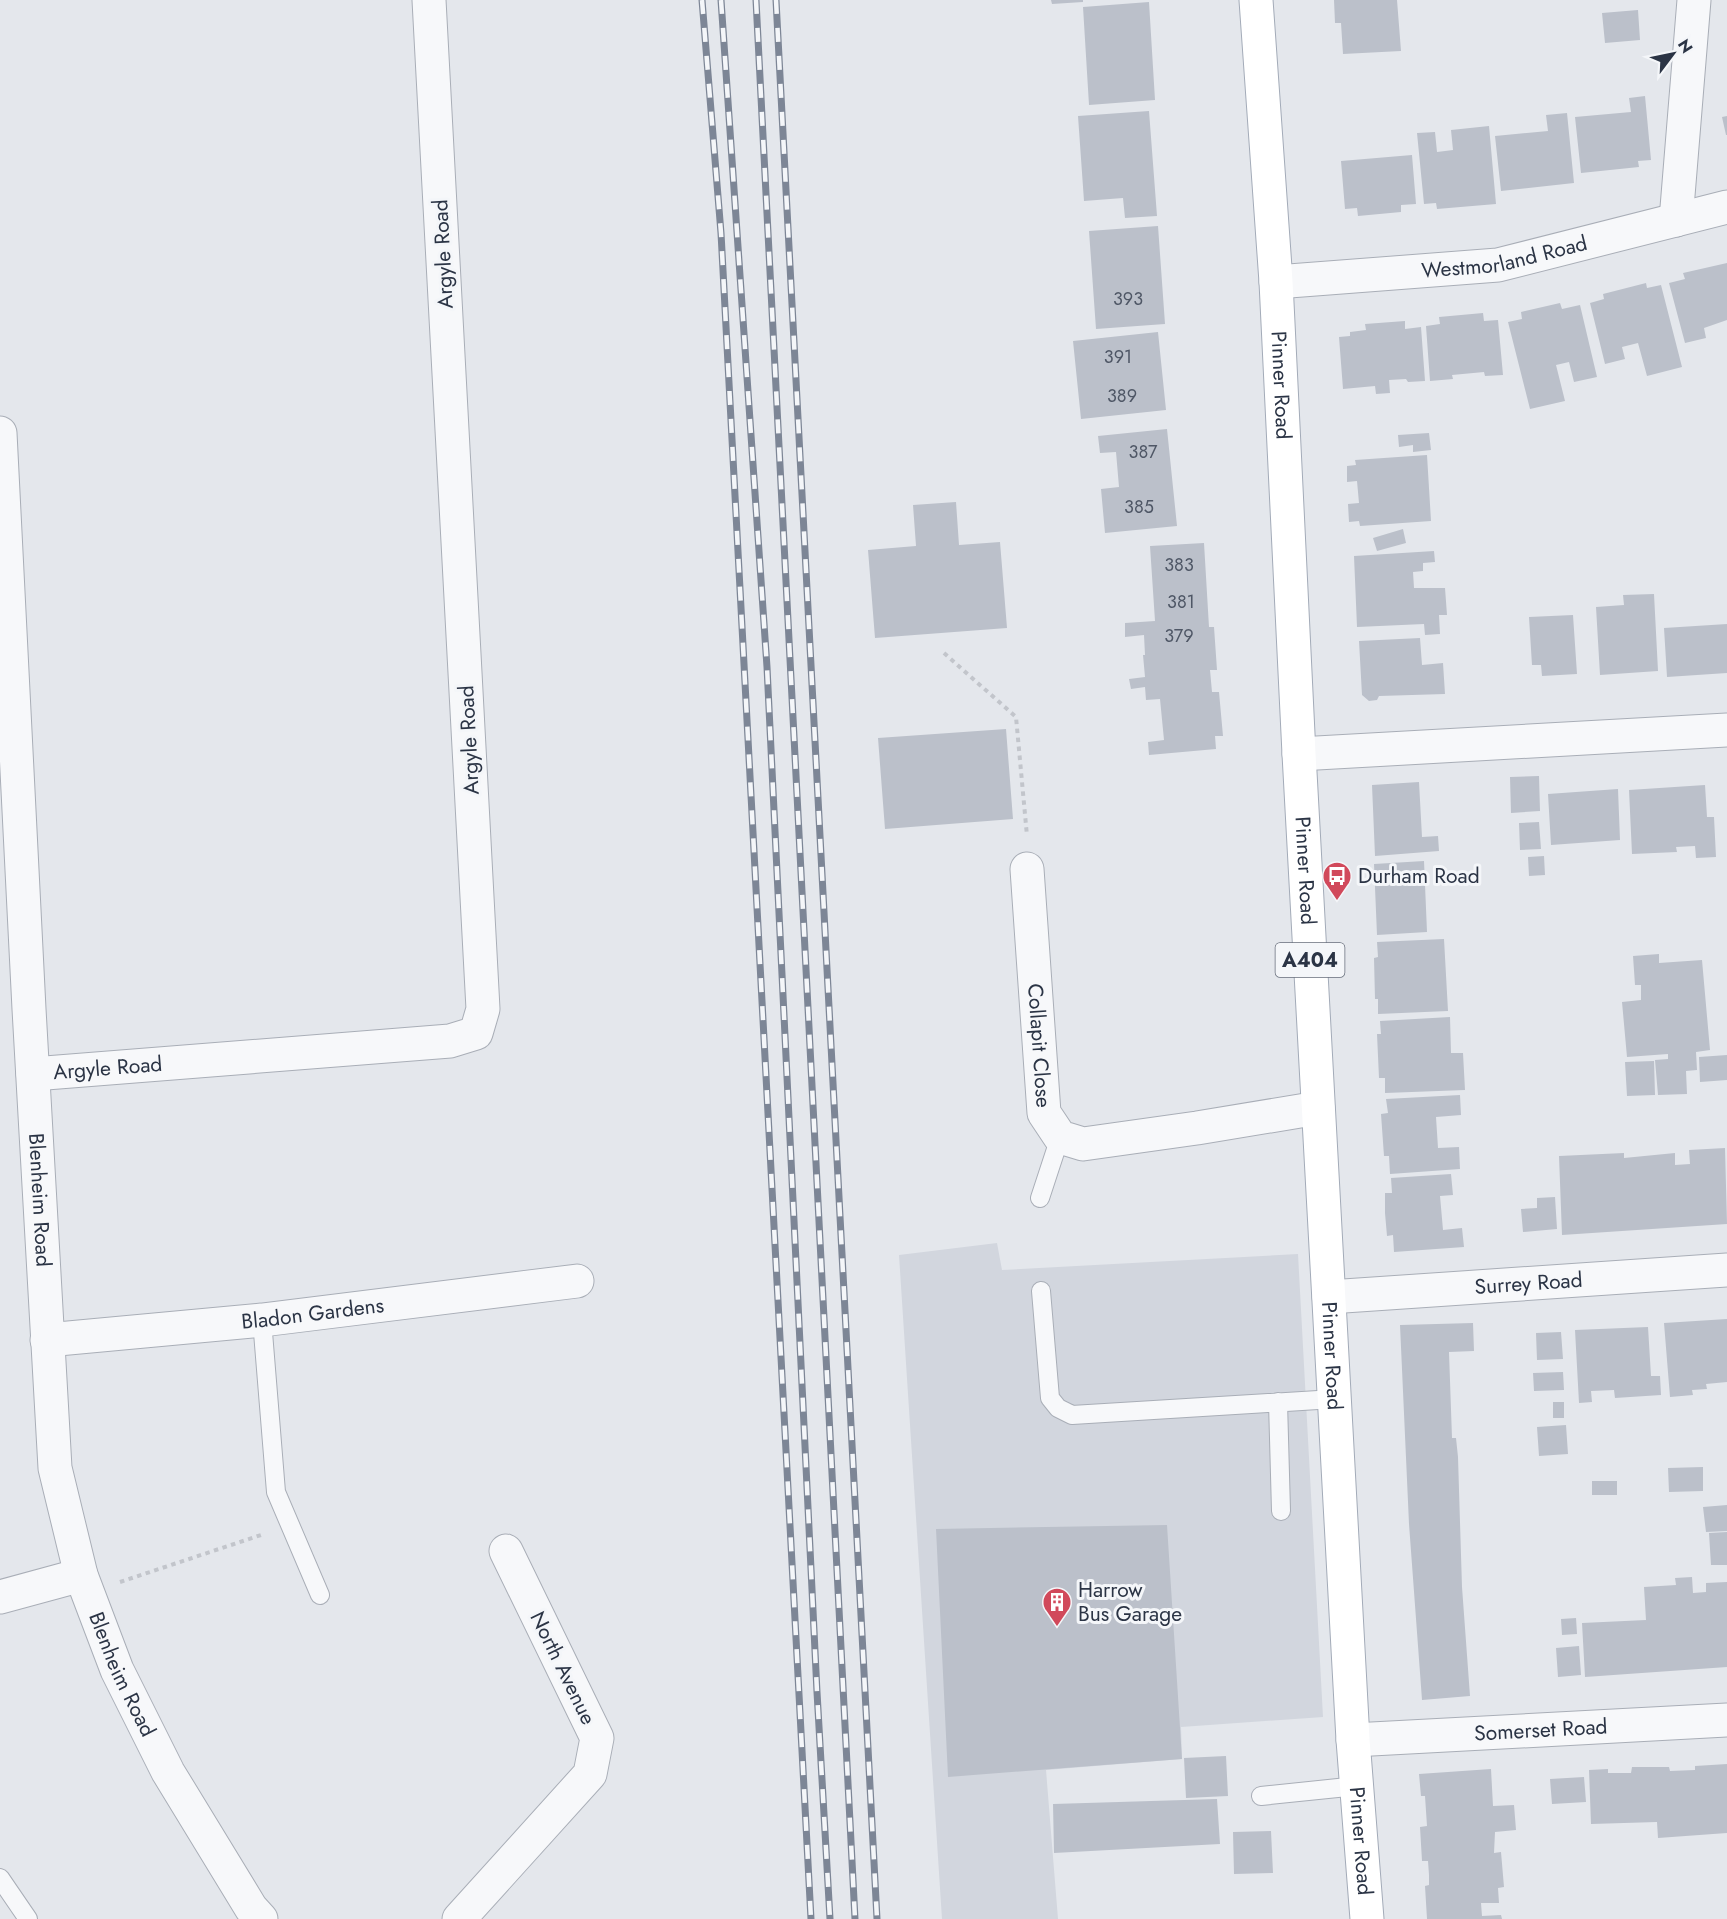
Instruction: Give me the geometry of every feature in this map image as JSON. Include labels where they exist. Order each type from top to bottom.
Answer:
[{"type":"main road","name":"Pinner Road","points":[[1256,0],[1276,282],[1318,1108],[1353,1740],[1366,1919]]},
{"type":"street","name":"Argyle Road","points":[[33,1074],[450,1041],[476,1033],[483,1009],[429,0]]},
{"type":"street","points":[[1676,220],[1694,0]]},
{"type":"street","name":"Westmorland Road","points":[[1276,282],[1498,265],[1727,207]]},
{"type":"street","name":"Blenheim Road","points":[[0,433],[55,1468],[85,1584],[117,1670],[168,1772],[251,1908],[261,1919]]},
{"type":"street","points":[[1299,754],[1727,729]]},
{"type":"street","name":"Collapit Close","points":[[1027,869],[1044,1113],[1060,1137],[1083,1144],[1318,1108]]},
{"type":"street","name":"Surrey Road","points":[[1329,1297],[1727,1270]]},
{"type":"street","name":"Bladon Gardens","points":[[47,1340],[262,1320],[577,1281]]},
{"type":"street","name":"North Avenue","points":[[459,1919],[590,1774],[597,1738],[506,1551]]},
{"type":"street","points":[[0,1597],[85,1584]]},
{"type":"street","name":"Somerset Road","points":[[1353,1740],[1727,1720]]},
{"type":"lane","points":[[1040,1198],[1060,1137]]},
{"type":"lane","points":[[1041,1291],[1050,1398],[1058,1408],[1072,1415],[1334,1399]]},
{"type":"lane","points":[[262,1320],[276,1491],[320,1595]]},
{"type":"lane","points":[[1278,1402],[1281,1511]]},
{"type":"lane","points":[[1261,1796],[1357,1786]]},
{"type":"lane","points":[[0,1878],[28,1919]]},
{"type":"path","points":[[944,653],[1016,717],[1029,852],[1027,869]]},
{"type":"path","points":[[85,1584],[290,1526]]},
{"type":"shaded area","points":[[997,1243],[1002,1270],[1298,1254],[1323,1717],[1181,1727],[1182,1759],[1046,1770],[1058,1919],[942,1919],[899,1255]]},
{"type":"building","points":[[1051,0],[1083,0],[1083,2],[1052,4]]},
{"type":"building","points":[[1334,0],[1397,0],[1401,51],[1343,54],[1341,23],[1335,23]]},
{"type":"building","points":[[1149,2],[1155,100],[1089,105],[1083,7]]},
{"type":"building","points":[[1638,10],[1640,40],[1605,43],[1602,13]]},
{"type":"building","points":[[1645,96],[1651,160],[1638,161],[1639,167],[1581,173],[1575,117],[1631,112],[1629,98]]},
{"type":"building","points":[[1149,111],[1157,216],[1125,218],[1123,198],[1084,201],[1078,116]]},
{"type":"building","points":[[1567,113],[1574,183],[1501,191],[1495,136],[1548,131],[1546,115]]},
{"type":"building","points":[[1727,116],[1727,135],[1726,135],[1722,117]]},
{"type":"building","points":[[1489,126],[1496,204],[1437,209],[1436,203],[1424,204],[1417,133],[1435,132],[1437,152],[1453,150],[1451,130]]},
{"type":"building","points":[[1412,155],[1416,204],[1401,205],[1401,212],[1358,216],[1357,208],[1345,209],[1341,161]]},
{"type":"building","points":[[1158,226],[1165,324],[1096,329],[1089,231]]},
{"type":"building","points":[[1727,263],[1727,320],[1704,328],[1706,338],[1685,343],[1669,283],[1685,279],[1683,273]]},
{"type":"building","points":[[1646,283],[1647,288],[1661,285],[1682,367],[1647,376],[1638,343],[1622,347],[1625,359],[1605,364],[1590,303],[1604,299],[1603,294]]},
{"type":"building","points":[[1560,303],[1562,309],[1580,305],[1597,377],[1574,382],[1569,362],[1556,365],[1565,401],[1530,409],[1508,322],[1522,319],[1521,312]]},
{"type":"building","points":[[1483,313],[1484,321],[1498,320],[1503,375],[1485,376],[1484,372],[1452,375],[1453,379],[1430,381],[1426,326],[1440,324],[1439,317]]},
{"type":"building","points":[[1405,321],[1405,329],[1421,327],[1425,381],[1389,380],[1390,393],[1376,394],[1375,386],[1343,389],[1339,337],[1350,336],[1350,332],[1366,330],[1365,324]]},
{"type":"building","points":[[1158,332],[1166,410],[1081,419],[1073,341]]},
{"type":"building","points":[[1167,429],[1177,526],[1105,533],[1101,489],[1119,487],[1116,452],[1100,453],[1098,436]]},
{"type":"building","points":[[1429,433],[1431,450],[1413,452],[1413,445],[1399,447],[1398,435]]},
{"type":"building","points":[[1427,455],[1431,521],[1360,526],[1359,521],[1349,522],[1348,504],[1359,503],[1357,481],[1347,482],[1347,466],[1356,465],[1355,460]]},
{"type":"building","points":[[956,502],[959,545],[1000,542],[1007,628],[875,638],[868,550],[916,546],[913,505]]},
{"type":"building","points":[[1403,529],[1406,543],[1377,551],[1373,538]]},
{"type":"building","points":[[1204,543],[1209,627],[1214,627],[1217,670],[1210,670],[1212,692],[1219,692],[1223,736],[1215,736],[1216,749],[1149,755],[1148,742],[1164,740],[1160,699],[1146,700],[1145,687],[1131,689],[1129,679],[1145,677],[1144,635],[1125,637],[1125,623],[1155,621],[1150,546]]},
{"type":"building","points":[[1434,551],[1435,562],[1423,563],[1423,571],[1413,572],[1414,588],[1445,588],[1447,615],[1439,615],[1440,634],[1425,635],[1424,624],[1357,627],[1354,556]]},
{"type":"building","points":[[1654,594],[1658,671],[1600,675],[1596,607],[1624,605],[1623,595]]},
{"type":"building","points":[[1573,615],[1577,674],[1542,676],[1541,665],[1532,665],[1529,617]]},
{"type":"building","points":[[1727,624],[1727,673],[1667,677],[1664,628]]},
{"type":"building","points":[[1420,638],[1422,665],[1443,663],[1445,694],[1379,696],[1377,700],[1369,701],[1362,695],[1359,641]]},
{"type":"building","points":[[1006,729],[1013,819],[885,829],[878,738]]},
{"type":"building","points":[[1539,776],[1540,811],[1511,813],[1510,777]]},
{"type":"building","points":[[1419,782],[1422,837],[1438,836],[1439,851],[1375,856],[1372,785]]},
{"type":"building","points":[[1705,785],[1707,817],[1714,817],[1716,857],[1696,858],[1695,846],[1676,847],[1677,852],[1632,854],[1629,790]]},
{"type":"building","points":[[1618,789],[1620,840],[1551,845],[1548,794]]},
{"type":"building","points":[[1539,822],[1541,849],[1520,850],[1519,823]]},
{"type":"building","points":[[1544,856],[1545,875],[1529,876],[1528,857]]},
{"type":"building","points":[[1424,861],[1427,932],[1377,935],[1374,864]]},
{"type":"building","points":[[1444,939],[1448,1011],[1378,1014],[1378,999],[1375,999],[1374,958],[1378,957],[1377,942]]},
{"type":"building","points":[[1659,954],[1659,963],[1702,960],[1710,1050],[1696,1052],[1697,1070],[1686,1071],[1687,1094],[1658,1095],[1655,1060],[1668,1059],[1668,1054],[1627,1057],[1622,1002],[1641,1000],[1641,985],[1635,985],[1633,956]]},
{"type":"building","points":[[1450,1017],[1451,1053],[1463,1053],[1465,1090],[1385,1093],[1385,1078],[1379,1078],[1377,1034],[1381,1034],[1380,1021]]},
{"type":"building","points":[[1727,1055],[1727,1080],[1700,1082],[1699,1057]]},
{"type":"building","points":[[1654,1061],[1655,1095],[1627,1096],[1625,1062]]},
{"type":"building","points":[[1460,1095],[1461,1115],[1436,1117],[1438,1148],[1459,1147],[1460,1169],[1390,1174],[1389,1156],[1384,1156],[1381,1114],[1388,1113],[1386,1099]]},
{"type":"building","points":[[1725,1148],[1727,1224],[1562,1235],[1559,1156],[1624,1153],[1624,1158],[1675,1153],[1675,1165],[1690,1164],[1689,1150]]},
{"type":"building","points":[[1451,1174],[1453,1195],[1440,1196],[1443,1230],[1462,1228],[1464,1247],[1394,1252],[1393,1235],[1387,1236],[1385,1213],[1385,1193],[1392,1193],[1391,1178]]},
{"type":"building","points":[[1555,1197],[1557,1229],[1523,1232],[1521,1209],[1537,1208],[1537,1198]]},
{"type":"building","points":[[1727,1319],[1727,1382],[1706,1384],[1707,1389],[1692,1390],[1693,1395],[1670,1397],[1664,1323]]},
{"type":"building","points":[[1473,1323],[1474,1351],[1449,1352],[1452,1438],[1456,1438],[1458,1457],[1462,1587],[1470,1696],[1422,1700],[1409,1524],[1400,1325]]},
{"type":"building","points":[[1648,1327],[1651,1376],[1660,1376],[1661,1395],[1615,1398],[1614,1390],[1591,1391],[1592,1402],[1579,1403],[1575,1330]]},
{"type":"building","points":[[1561,1332],[1563,1359],[1537,1360],[1536,1333]]},
{"type":"building","points":[[1563,1372],[1564,1390],[1534,1391],[1533,1373]]},
{"type":"building","points":[[1553,1402],[1564,1402],[1564,1418],[1553,1418]]},
{"type":"building","points":[[1566,1425],[1568,1454],[1539,1456],[1537,1427]]},
{"type":"building","points":[[1703,1467],[1703,1491],[1669,1492],[1668,1468]]},
{"type":"building","points":[[1592,1481],[1617,1481],[1617,1495],[1592,1495]]},
{"type":"building","points":[[1727,1505],[1727,1531],[1706,1532],[1703,1507]]},
{"type":"building","name":"Harrow Bus Garage","points":[[1167,1525],[1182,1759],[948,1777],[936,1529]]},
{"type":"building","points":[[1727,1532],[1727,1565],[1711,1565],[1709,1533]]},
{"type":"building","points":[[1692,1577],[1693,1593],[1706,1592],[1706,1583],[1727,1582],[1727,1667],[1585,1677],[1582,1623],[1646,1620],[1644,1587],[1676,1585],[1675,1578]]},
{"type":"building","points":[[1576,1618],[1577,1634],[1562,1635],[1561,1619]]},
{"type":"building","points":[[1579,1646],[1581,1675],[1558,1677],[1556,1648]]},
{"type":"building","points":[[1226,1756],[1228,1796],[1186,1798],[1184,1758]]},
{"type":"building","points":[[1727,1764],[1727,1833],[1658,1838],[1657,1822],[1591,1824],[1589,1770],[1608,1769],[1608,1773],[1631,1773],[1632,1767],[1669,1767],[1670,1771],[1695,1770],[1695,1766]]},
{"type":"building","points":[[1491,1769],[1493,1806],[1514,1805],[1516,1830],[1495,1832],[1494,1853],[1501,1852],[1504,1887],[1498,1888],[1499,1903],[1481,1903],[1482,1916],[1501,1915],[1502,1919],[1427,1919],[1425,1886],[1429,1885],[1428,1861],[1422,1861],[1420,1827],[1427,1826],[1425,1796],[1421,1796],[1419,1774]]},
{"type":"building","points":[[1584,1777],[1586,1802],[1552,1804],[1550,1779]]},
{"type":"building","points":[[1217,1799],[1220,1844],[1054,1853],[1053,1804]]},
{"type":"building","points":[[1271,1831],[1273,1873],[1234,1874],[1233,1832]]},
{"type":"railway","points":[[702,0],[721,233],[811,1919]]},
{"type":"railway","points":[[721,0],[767,667],[830,1919]]},
{"type":"railway","points":[[756,0],[855,1919]]},
{"type":"railway","points":[[776,0],[877,1919]]},
{"type":"place","name":"Durham Road","points":[[1337,902]]},
{"type":"place","name":"Harrow Bus Garage","points":[[1057,1628]]}]
